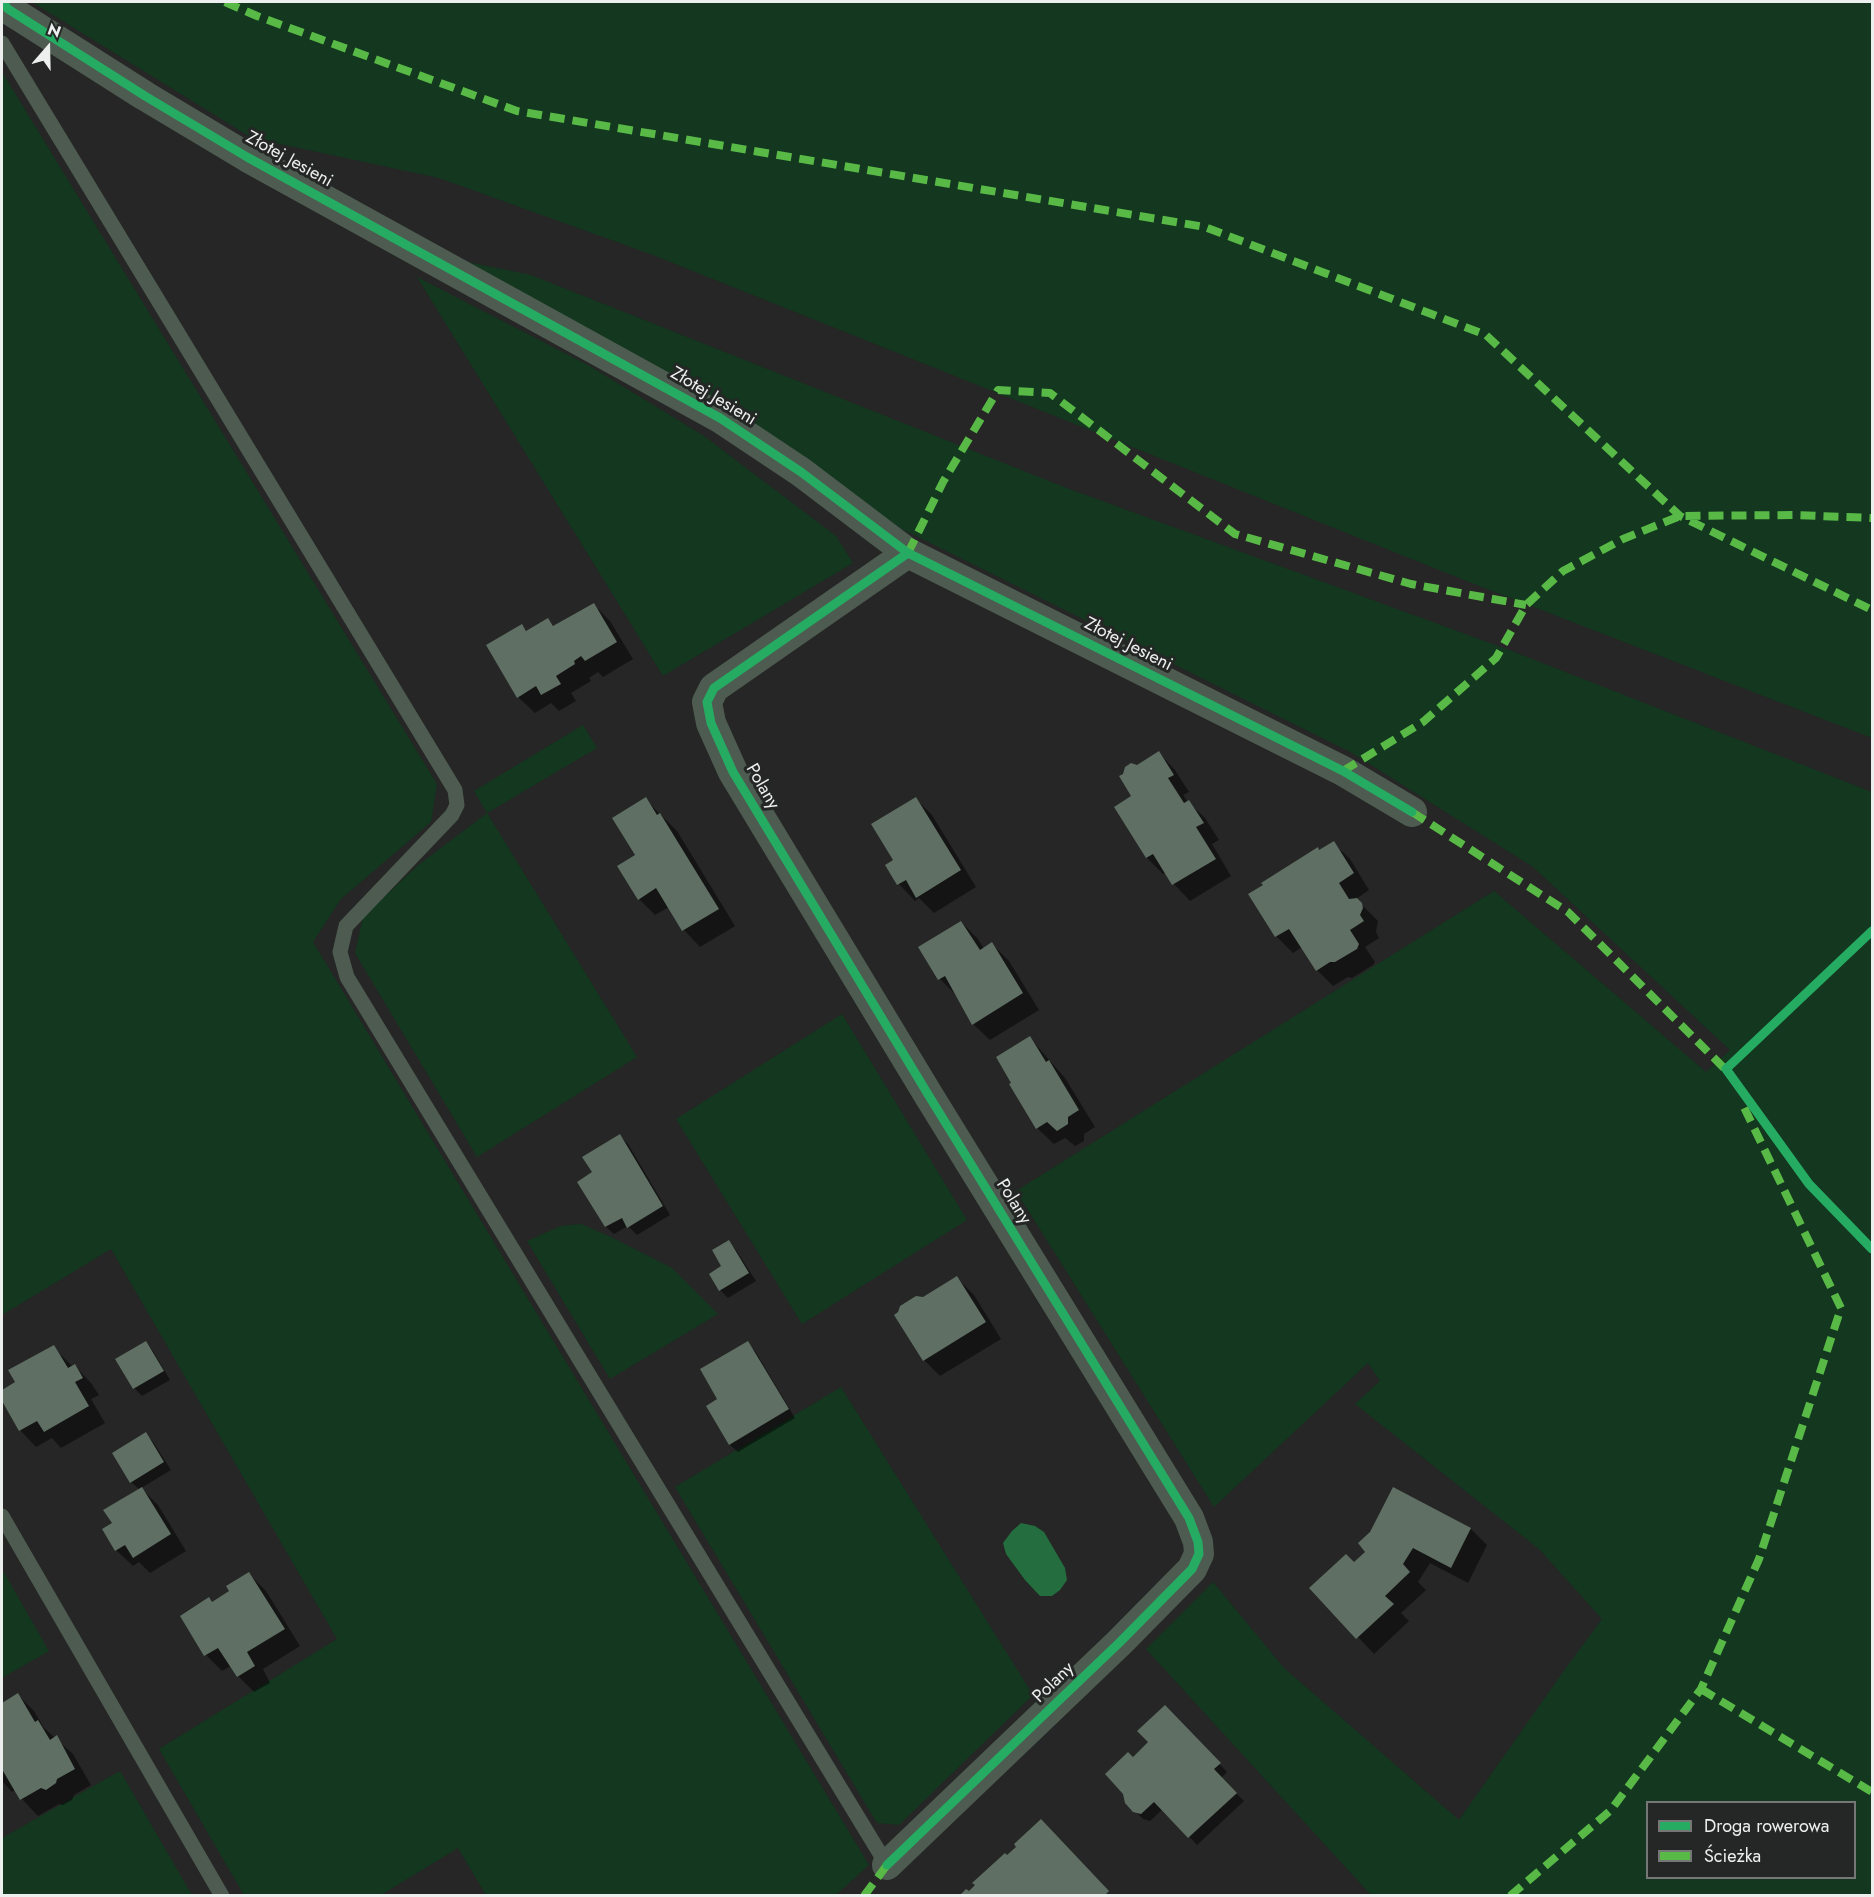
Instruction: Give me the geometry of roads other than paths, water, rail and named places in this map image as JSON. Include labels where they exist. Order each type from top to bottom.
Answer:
[{"type":"street","name":"Złotej Jesieni","points":[[4,9],[248,157],[720,418],[801,472],[908,553],[1343,771],[1412,812]]},
{"type":"street","name":"Polany","points":[[887,1864],[1120,1642],[1192,1569],[1199,1554],[1198,1542],[1189,1518],[776,843],[734,772],[711,723],[707,702],[714,688],[908,553]]},
{"type":"lane","points":[[2,43],[455,790],[457,805],[452,816],[346,926],[340,952],[347,977],[887,1864]]},
{"type":"lane","points":[[2,1516],[222,1896]]}]
